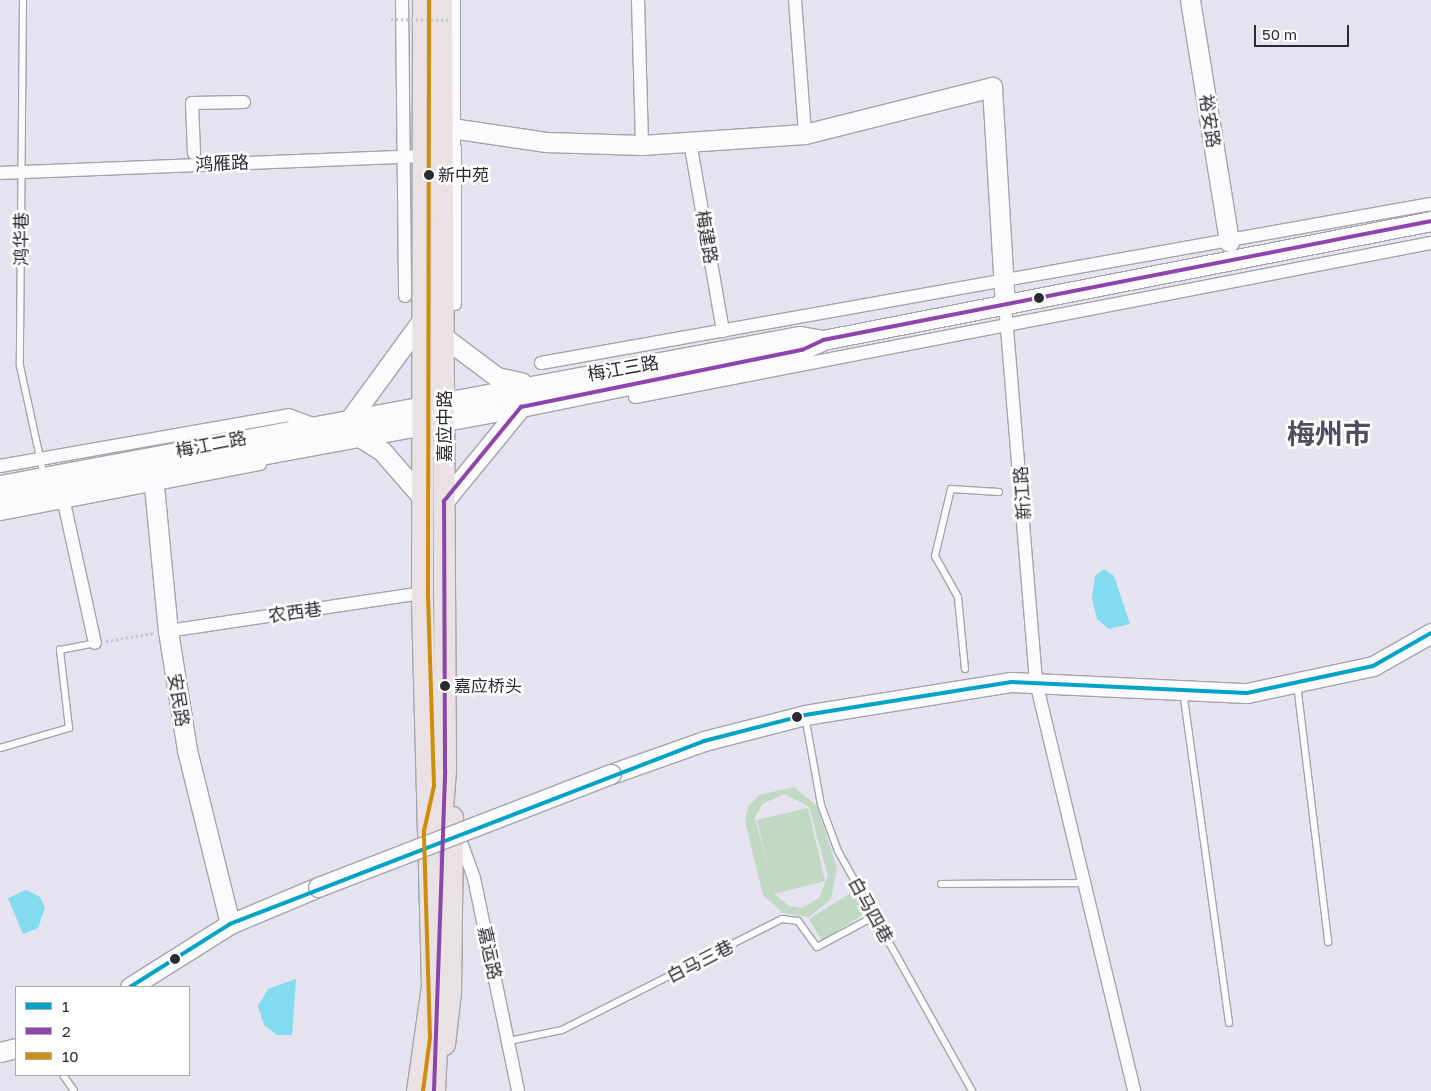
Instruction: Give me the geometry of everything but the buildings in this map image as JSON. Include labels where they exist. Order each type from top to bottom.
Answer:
[{"type":"main road","name":"嘉应中路","points":[[417,1091],[424,1038],[417,862],[428,786],[422,593],[423,319],[413,157],[423,0]]},
{"type":"main road","name":"嘉应中路","points":[[435,1083],[445,770],[445,338],[441,0]]},
{"type":"main road","points":[[435,1083],[450,992],[452,818],[445,770]]},
{"type":"street","points":[[402,0],[413,157],[405,296]]},
{"type":"street","points":[[454,0],[455,304]]},
{"type":"street","points":[[638,0],[642,145]]},
{"type":"street","points":[[795,0],[805,134]]},
{"type":"street","name":"裕安路","points":[[1190,0],[1229,242]]},
{"type":"street","points":[[458,129],[546,142],[642,145],[805,134],[992,88],[1005,304]]},
{"type":"street","points":[[194,153],[192,103],[244,102]]},
{"type":"street","name":"梅建路","points":[[690,142],[723,331]]},
{"type":"street","name":"鸿雁路","points":[[0,173],[413,157]]},
{"type":"street","points":[[541,363],[1229,242],[1431,204]]},
{"type":"street","name":"梅江三路","points":[[423,424],[521,407],[802,350],[824,340],[1431,220]]},
{"type":"street","points":[[635,397],[1431,243]]},
{"type":"street","name":"新江路","points":[[1005,304],[1036,682],[1134,1091]]},
{"type":"street","points":[[352,416],[423,319]]},
{"type":"street","name":"梅江三路","points":[[423,403],[800,336],[824,340]]},
{"type":"street","points":[[445,338],[497,377],[529,384]]},
{"type":"street","name":"梅江二路","points":[[0,485],[42,468],[313,424],[423,403]]},
{"type":"street","points":[[444,501],[521,407]]},
{"type":"street","name":"梅江二路","points":[[0,503],[157,479],[301,447],[423,424]]},
{"type":"street","points":[[358,436],[382,451],[422,496]]},
{"type":"street","points":[[0,466],[42,468]]},
{"type":"street","points":[[0,514],[157,479]]},
{"type":"street","name":"安民路","points":[[157,479],[168,631],[187,750],[230,924]]},
{"type":"street","points":[[66,506],[95,643]]},
{"type":"street","name":"农西巷","points":[[168,631],[422,593]]},
{"type":"street","points":[[132,986],[230,924],[318,887],[611,774],[704,741],[805,715],[1011,682],[1247,693],[1373,666],[1431,633]]},
{"type":"street","name":"嘉运路","points":[[452,818],[474,878],[518,1091]]},
{"type":"street","points":[[0,1052],[15,1048]]},
{"type":"lane","name":"鸿华巷","points":[[23,0],[20,366],[42,468]]},
{"type":"lane","points":[[965,669],[958,597],[935,556],[951,489],[999,492]]},
{"type":"lane","points":[[0,748],[69,728],[60,650],[95,643]]},
{"type":"lane","points":[[1296,682],[1328,942]]},
{"type":"lane","points":[[1183,690],[1229,1023]]},
{"type":"lane","name":"白马四巷","points":[[805,715],[821,805],[838,851],[972,1091]]},
{"type":"lane","points":[[941,884],[1084,883]]},
{"type":"lane","name":"白马三巷","points":[[509,1041],[562,1030],[782,919],[798,920],[817,948],[875,916]]},
{"type":"lane","points":[[64,1076],[74,1091]]},
{"type":"path","points":[[391,20],[448,20]]},
{"type":"path","points":[[95,643],[168,631]]},
{"type":"green space","points":[[794,787],[817,806],[837,868],[831,899],[809,917],[783,913],[763,895],[745,821],[748,807],[759,795]],"holes":[[[785,794],[809,807],[828,876],[819,898],[802,908],[789,906],[774,894],[825,881],[808,808],[757,820],[769,871],[755,818],[762,804]]]},
{"type":"green space","points":[[854,891],[867,912],[822,941],[809,919]]},
{"type":"water","points":[[1104,569],[1114,576],[1130,624],[1109,629],[1097,619],[1092,598],[1095,576]]},
{"type":"water","points":[[26,890],[40,897],[45,908],[38,928],[23,934],[8,898]]},
{"type":"water","points":[[296,979],[292,1035],[277,1035],[264,1025],[258,1006],[268,989]]},
{"type":"transit line","name":"10","points":[[423,1091],[430,1038],[424,831],[434,786],[428,593],[429,0]]},
{"type":"transit line","name":"2","points":[[521,407],[802,350],[823,340],[1431,221]]},
{"type":"transit line","name":"2","points":[[434,1091],[445,770],[444,501],[521,407]]},
{"type":"transit line","name":"1","points":[[132,986],[230,924],[704,741],[805,715],[1011,682],[1247,693],[1373,666],[1431,633]]},
{"type":"place","name":"新中苑","points":[[429,175]]},
{"type":"place","name":"嘉应桥头","points":[[445,686]]},
{"type":"district","name":"梅州市","points":[[1329,434]]}]
